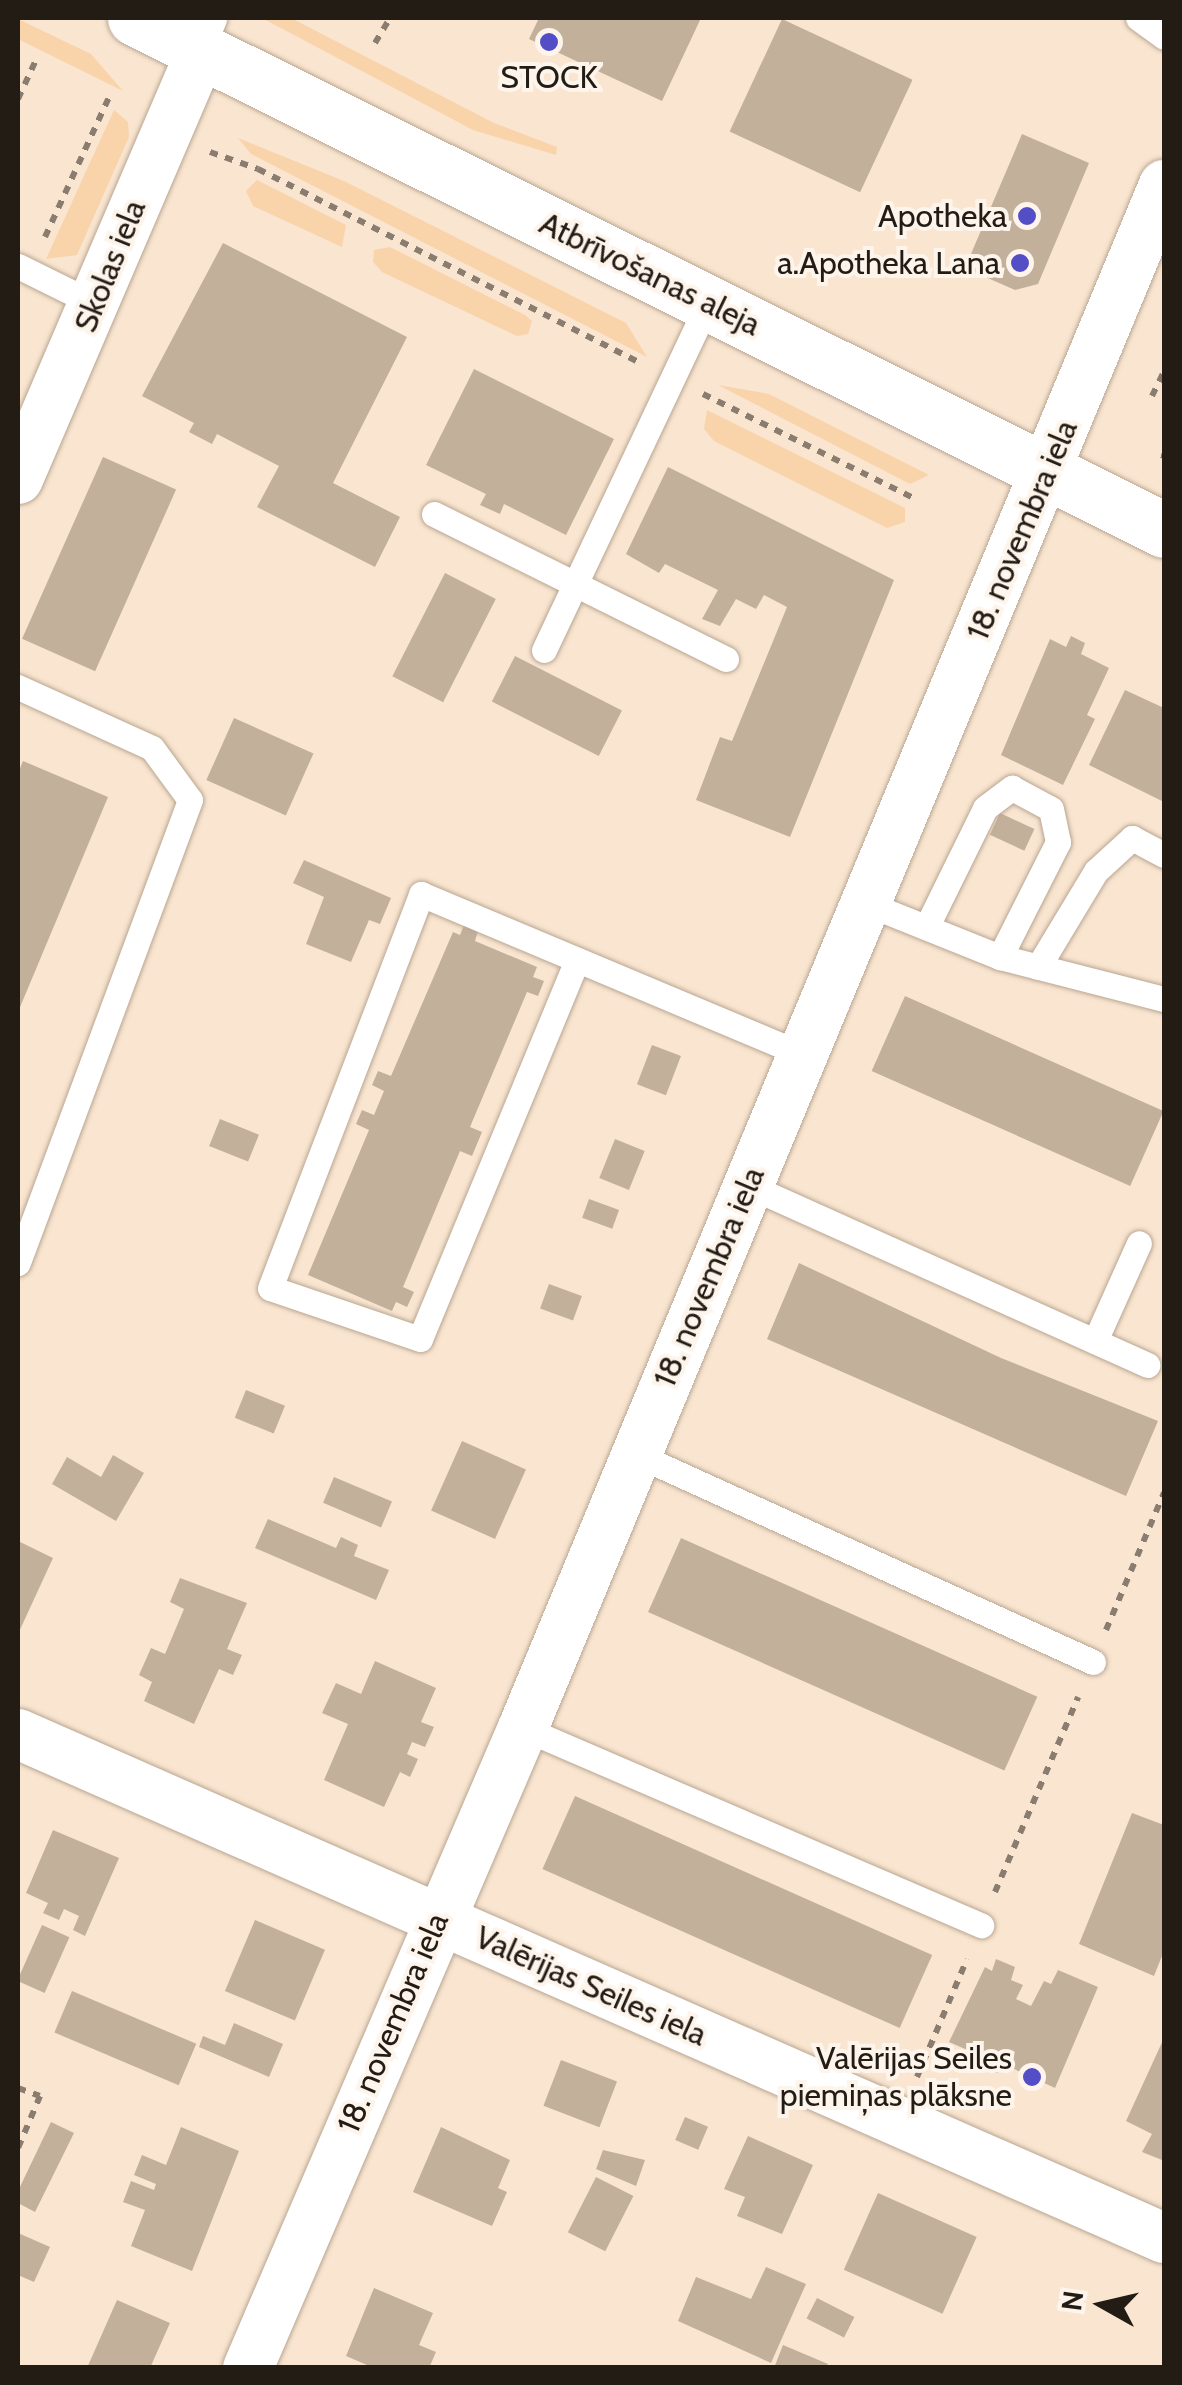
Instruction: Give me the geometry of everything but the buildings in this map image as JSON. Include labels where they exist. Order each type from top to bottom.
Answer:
[{"type":"main road","name":"Atbrīvošanas aleja","points":[[135,18],[207,34],[708,303],[1164,530]]},
{"type":"street","name":"Skolas iela","points":[[18,480],[96,305],[128,215],[207,34]]},
{"type":"street","name":"18. novembra iela","points":[[248,2368],[522,1728],[1164,185]]},
{"type":"street","name":"Valērijas Seiles iela","points":[[18,1734],[1164,2238]]},
{"type":"lane","points":[[1138,18],[1164,37]]},
{"type":"lane","points":[[24,269],[96,305]]},
{"type":"lane","points":[[544,650],[708,303]]},
{"type":"lane","points":[[434,514],[726,659]]},
{"type":"lane","points":[[18,687],[152,748],[190,800],[18,1263]]},
{"type":"lane","points":[[927,926],[984,808],[1012,788],[1052,809],[1058,842],[1000,957]]},
{"type":"lane","points":[[1038,967],[1096,871],[1132,838],[1164,854]]},
{"type":"lane","points":[[577,960],[420,1339],[270,1288],[421,894],[802,1054]]},
{"type":"lane","points":[[863,902],[1000,957],[1164,1000]]},
{"type":"lane","points":[[748,1185],[1147,1365]]},
{"type":"lane","points":[[1096,1342],[1139,1244]]},
{"type":"lane","points":[[635,1454],[1092,1662]]},
{"type":"lane","points":[[522,1728],[981,1925]]},
{"type":"path","points":[[375,43],[390,18]]},
{"type":"path","points":[[18,99],[35,62]]},
{"type":"path","points":[[24,269],[108,97]]},
{"type":"path","points":[[202,149],[258,170],[912,498]]},
{"type":"path","points":[[1152,396],[1164,370]]},
{"type":"path","points":[[898,2122],[1164,1493]]},
{"type":"path","points":[[18,2088],[40,2096],[18,2148]]},
{"type":"shaded area","points":[[262,18],[291,18],[494,123],[557,147],[556,155],[473,130]]},
{"type":"shaded area","points":[[18,19],[91,54],[123,91],[18,39]]},
{"type":"shaded area","points":[[114,110],[128,122],[129,137],[77,255],[46,259]]},
{"type":"shaded area","points":[[238,138],[344,181],[626,323],[647,357],[251,154]]},
{"type":"shaded area","points":[[257,180],[346,225],[342,247],[253,206],[246,191]]},
{"type":"shaded area","points":[[390,247],[525,315],[532,321],[528,334],[517,336],[382,272],[373,262],[374,250]]},
{"type":"shaded area","points":[[718,385],[769,394],[929,475],[910,484]]},
{"type":"shaded area","points":[[707,410],[905,508],[905,522],[887,528],[714,441],[704,429]]},
{"type":"place","name":"STOCK","points":[[549,42]]},
{"type":"place","name":"Apotheka","points":[[1027,216]]},
{"type":"place","name":"a.Apotheka Lana","points":[[1020,263]]},
{"type":"place","name":"Valērijas Seiles piemiņas plāksne","points":[[1032,2077]]}]
